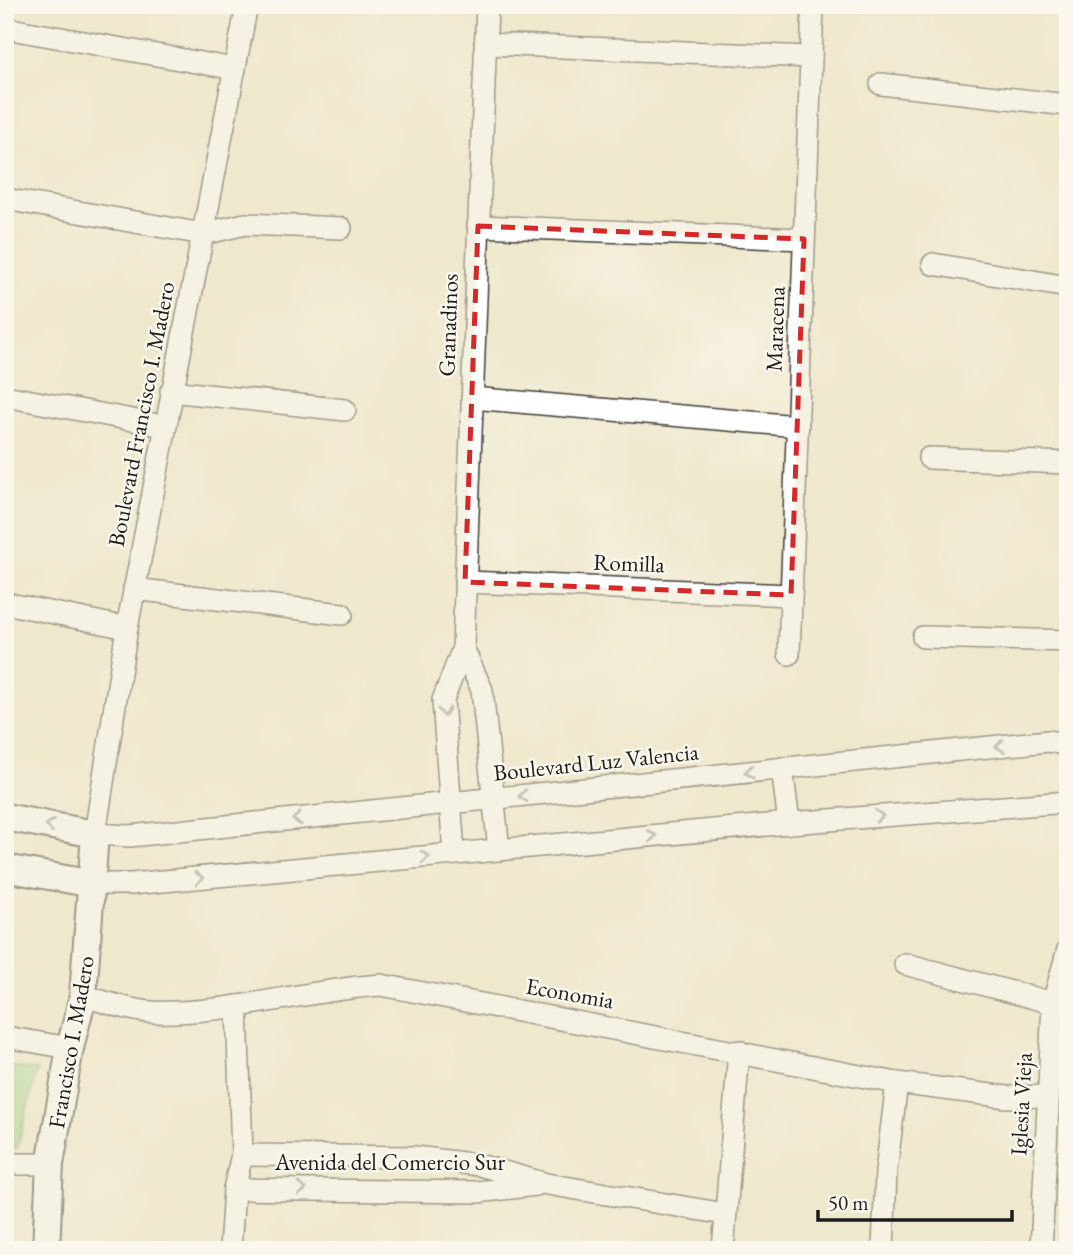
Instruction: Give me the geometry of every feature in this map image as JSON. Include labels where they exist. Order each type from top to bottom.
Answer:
[{"type":"street","name":"Boulevard Francisco I. Madero","points":[[94,834],[127,628],[164,426],[247,5]]},
{"type":"street","name":"Granadinos","points":[[454,854],[443,700],[463,648],[486,5]]},
{"type":"street","name":"Maracena","points":[[789,654],[813,5]]},
{"type":"street","points":[[5,28],[235,69]]},
{"type":"street","points":[[485,44],[811,57]]},
{"type":"street","points":[[881,84],[1068,105]]},
{"type":"street","points":[[5,199],[203,233],[246,224],[341,228]]},
{"type":"street","points":[[478,226],[804,239]]},
{"type":"street","points":[[933,264],[1068,287]]},
{"type":"street","points":[[171,391],[345,410]]},
{"type":"street","points":[[5,397],[164,426]]},
{"type":"street","points":[[472,398],[798,426]]},
{"type":"street","points":[[929,458],[1068,463]]},
{"type":"street","name":"Romilla","points":[[465,582],[791,595]]},
{"type":"street","points":[[134,589],[342,614]]},
{"type":"street","points":[[5,603],[127,628]]},
{"type":"street","points":[[923,637],[1068,641]]},
{"type":"street","name":"Granadinos","points":[[463,648],[482,690],[499,850]]},
{"type":"street","name":"Boulevard Luz Valencia","points":[[94,834],[130,836],[1048,741],[1068,745]]},
{"type":"street","points":[[782,768],[789,823]]},
{"type":"street","points":[[5,868],[93,884],[131,884],[789,823],[1068,802]]},
{"type":"street","points":[[5,817],[94,834]]},
{"type":"street","name":"Francisco I. Madero","points":[[46,1250],[50,1164],[70,1048],[83,996],[93,884],[94,834]]},
{"type":"street","name":"Iglesia Vieja","points":[[1041,1250],[1053,1003],[1068,949]]},
{"type":"street","points":[[905,964],[1053,1003]]},
{"type":"street","name":"Economia","points":[[83,996],[149,1012],[237,1006],[345,987],[381,985],[897,1083],[1007,1097],[1048,1096]]},
{"type":"street","points":[[230,1250],[234,1189],[242,1154],[237,1006]]},
{"type":"street","points":[[5,1037],[70,1048]]},
{"type":"street","points":[[723,1250],[738,1051]]},
{"type":"street","points":[[883,1250],[887,1172],[897,1083]]},
{"type":"street","name":"Avenida del Comercio Sur","points":[[242,1154],[415,1157],[479,1165],[547,1184],[725,1214]]},
{"type":"street","points":[[5,1164],[50,1164]]},
{"type":"street","name":"Avenida del Comercio Sur","points":[[234,1189],[478,1192],[547,1184]]},
{"type":"highlighted area","points":[[478,226],[804,239],[791,595],[465,582]]},
{"type":"green space","points":[[5,1066],[37,1070],[17,1148],[5,1147]]}]
